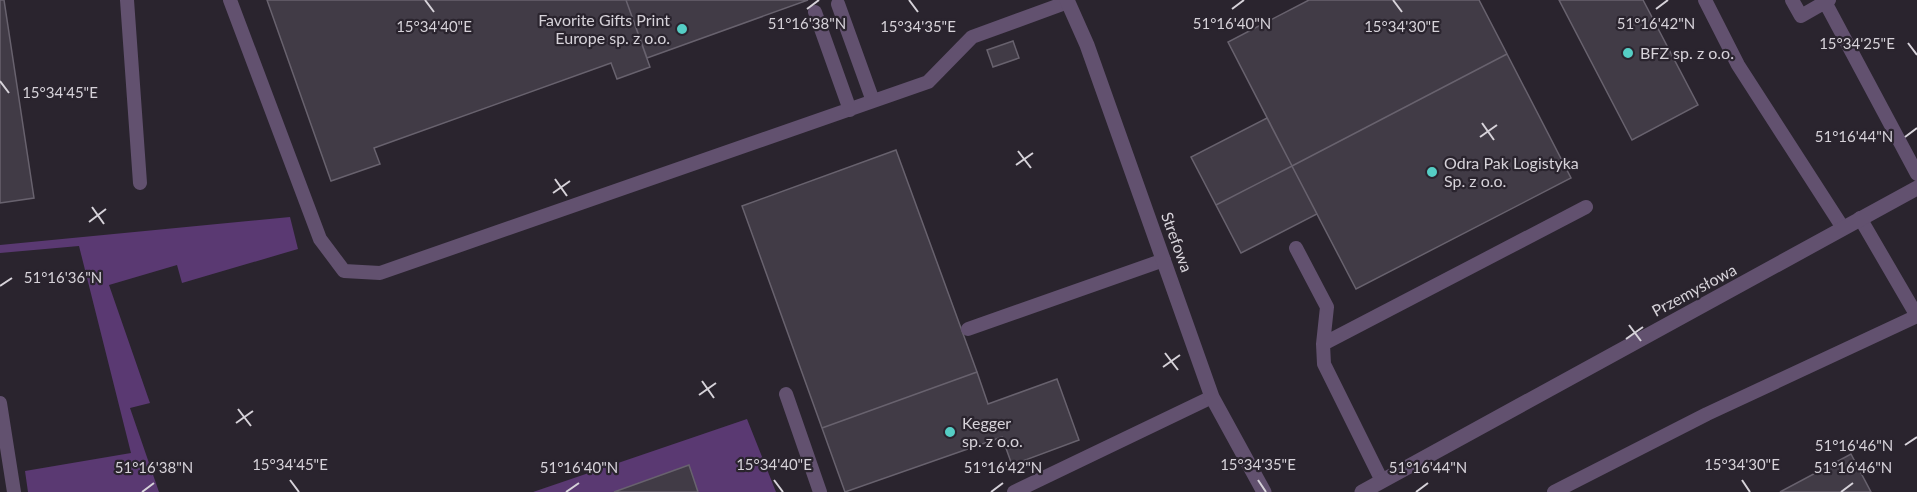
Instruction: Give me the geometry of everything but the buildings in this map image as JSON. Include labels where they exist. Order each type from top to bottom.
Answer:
[{"type":"street","name":"Strefowa","points":[[1067,1],[1087,45],[1212,397],[1264,492]]},
{"type":"street","name":"Przemysłowa","points":[[1362,492],[1917,188]]},
{"type":"lane","points":[[127,0],[140,183]]},
{"type":"lane","points":[[230,0],[320,239],[344,270],[380,273],[928,82],[972,38],[1067,1]]},
{"type":"lane","points":[[1705,0],[1738,65],[1844,228]]},
{"type":"lane","points":[[1792,0],[1801,16],[1827,1],[1917,174]]},
{"type":"lane","points":[[838,4],[873,101]]},
{"type":"lane","points":[[815,12],[850,110]]},
{"type":"lane","points":[[1323,344],[1586,207]]},
{"type":"lane","points":[[1554,492],[1707,414],[1917,316],[1860,218]]},
{"type":"lane","points":[[1296,248],[1327,307],[1323,344],[1324,364],[1382,481]]},
{"type":"lane","points":[[968,329],[1164,260]]},
{"type":"lane","points":[[786,394],[820,492]]},
{"type":"lane","points":[[1014,492],[1212,397]]},
{"type":"lane","points":[[0,403],[14,492]]},
{"type":"shaded area","points":[[290,217],[298,249],[182,283],[177,265],[109,285],[150,403],[130,408],[159,492],[28,492],[25,471],[131,453],[79,246],[0,253],[0,245]]},
{"type":"shaded area","points":[[747,419],[776,492],[533,492]]},
{"type":"place","name":"Favorite Gifts Print Europe sp. z o.o.","points":[[682,29]]},
{"type":"place","name":"BFZ sp. z o.o.","points":[[1628,53]]},
{"type":"place","name":"Odra Pak Logistyka Sp. z o.o.","points":[[1432,172]]},
{"type":"place","name":"Kegger sp. z o.o.","points":[[950,432]]}]
